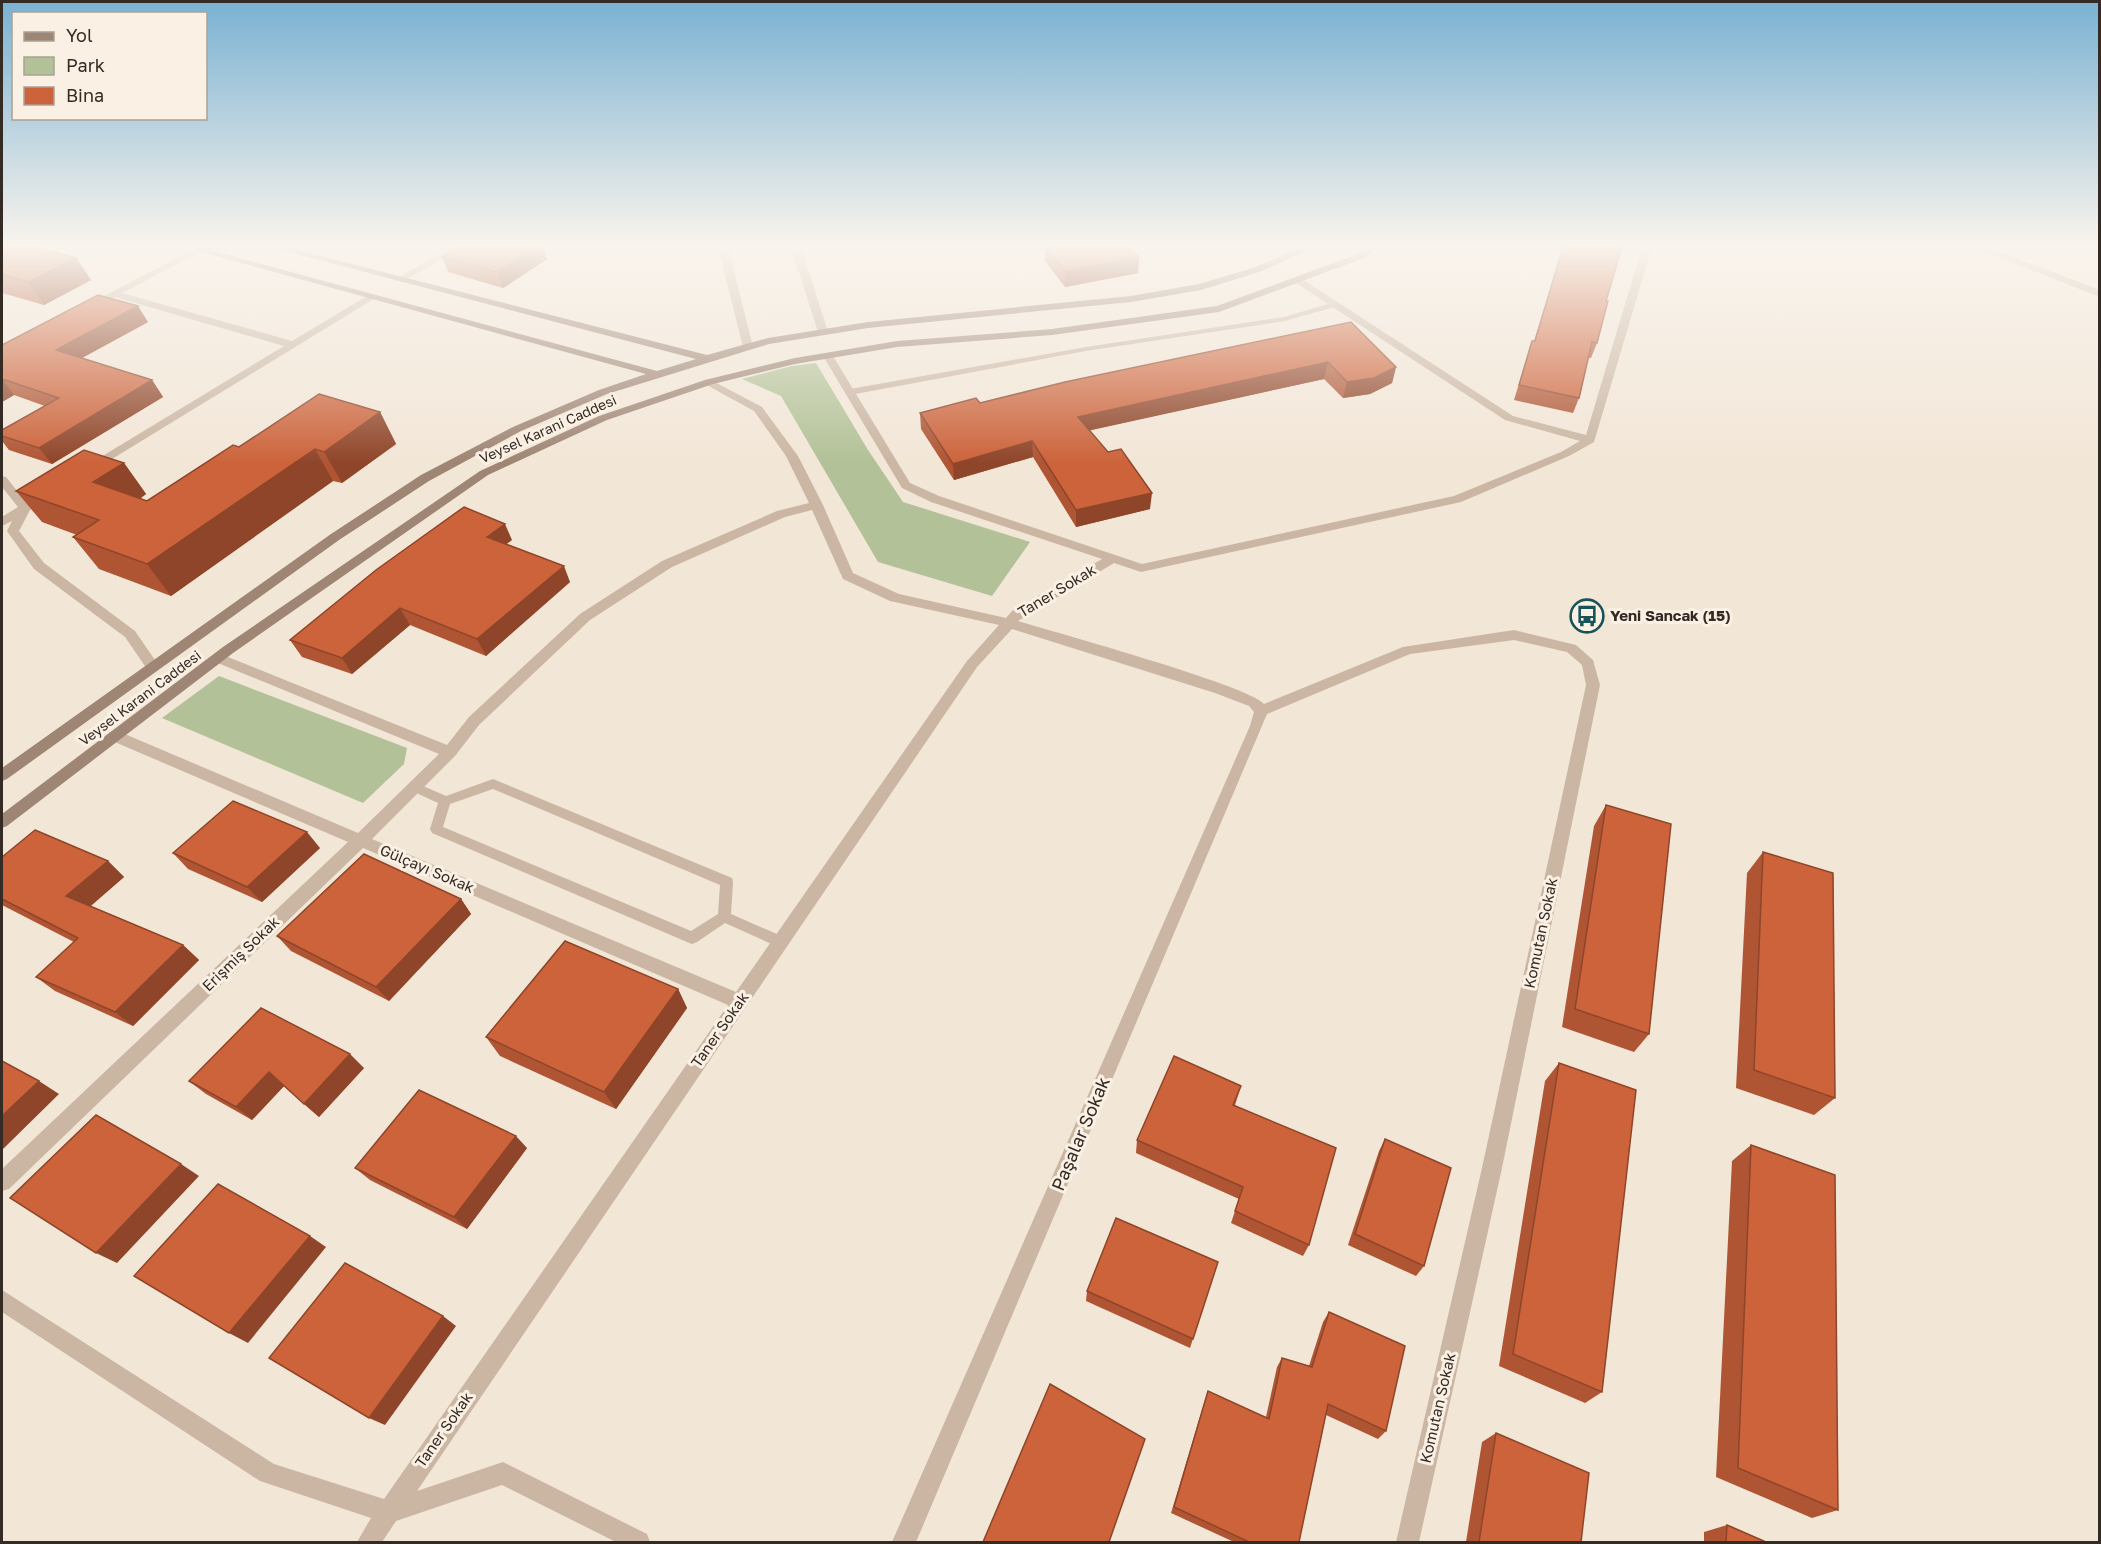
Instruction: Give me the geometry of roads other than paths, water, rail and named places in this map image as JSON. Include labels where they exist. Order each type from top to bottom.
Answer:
[{"type":"main road","points":[[453,319],[656,374]]},
{"type":"main road","points":[[554,319],[708,358]]},
{"type":"main road","name":"Veysel Karani Caddesi","points":[[2,775],[335,537],[425,478],[517,429],[603,392],[748,347],[823,332],[929,319]]},
{"type":"main road","name":"Veysel Karani Caddesi","points":[[2,822],[218,658],[484,473],[603,418],[709,382],[828,356],[897,344],[1052,332],[1146,319]]},
{"type":"street","points":[[202,319],[293,345]]},
{"type":"street","points":[[85,471],[336,319]]},
{"type":"street","points":[[741,319],[748,347]]},
{"type":"street","points":[[819,319],[823,332]]},
{"type":"street","points":[[1358,319],[1509,418],[1590,440]]},
{"type":"street","points":[[828,356],[906,484],[935,500],[1141,568],[1457,499],[1565,454],[1590,440],[1626,319]]},
{"type":"street","points":[[709,382],[758,409],[792,456],[817,505],[848,576],[895,598],[1009,623],[1220,688],[1254,702],[1259,718]]},
{"type":"street","points":[[2,480],[25,508]]},
{"type":"street","points":[[2,522],[55,489]]},
{"type":"street","name":"Erişmiş Sokak","points":[[2,1182],[360,841],[450,752],[474,721],[585,617],[667,564],[781,514],[817,505]]},
{"type":"street","points":[[25,508],[13,531],[39,566],[130,634],[152,666]]},
{"type":"street","name":"Taner Sokak","points":[[368,1542],[972,664],[1017,614],[1112,559]]},
{"type":"street","name":"Komutan Sokak","points":[[1259,718],[1408,650],[1514,635],[1571,648],[1588,663],[1593,684],[1492,1168],[1408,1542]]},
{"type":"street","points":[[218,658],[450,752]]},
{"type":"street","name":"Paşalar Sokak","points":[[904,1542],[1259,718]]},
{"type":"street","name":"Gülçayı Sokak","points":[[115,736],[740,1002]]},
{"type":"street","points":[[2,1300],[268,1473],[388,1512],[503,1473],[639,1542]]},
{"type":"lane","points":[[850,393],[1086,349],[1285,319]]},
{"type":"lane","points":[[414,787],[444,801],[493,784],[504,788],[727,882],[724,917]]},
{"type":"lane","points":[[444,801],[436,829],[692,938],[724,917]]},
{"type":"lane","points":[[724,917],[781,942]]},
{"type":"place","name":"Yeni Sancak (15)","points":[[1587,616]]}]
